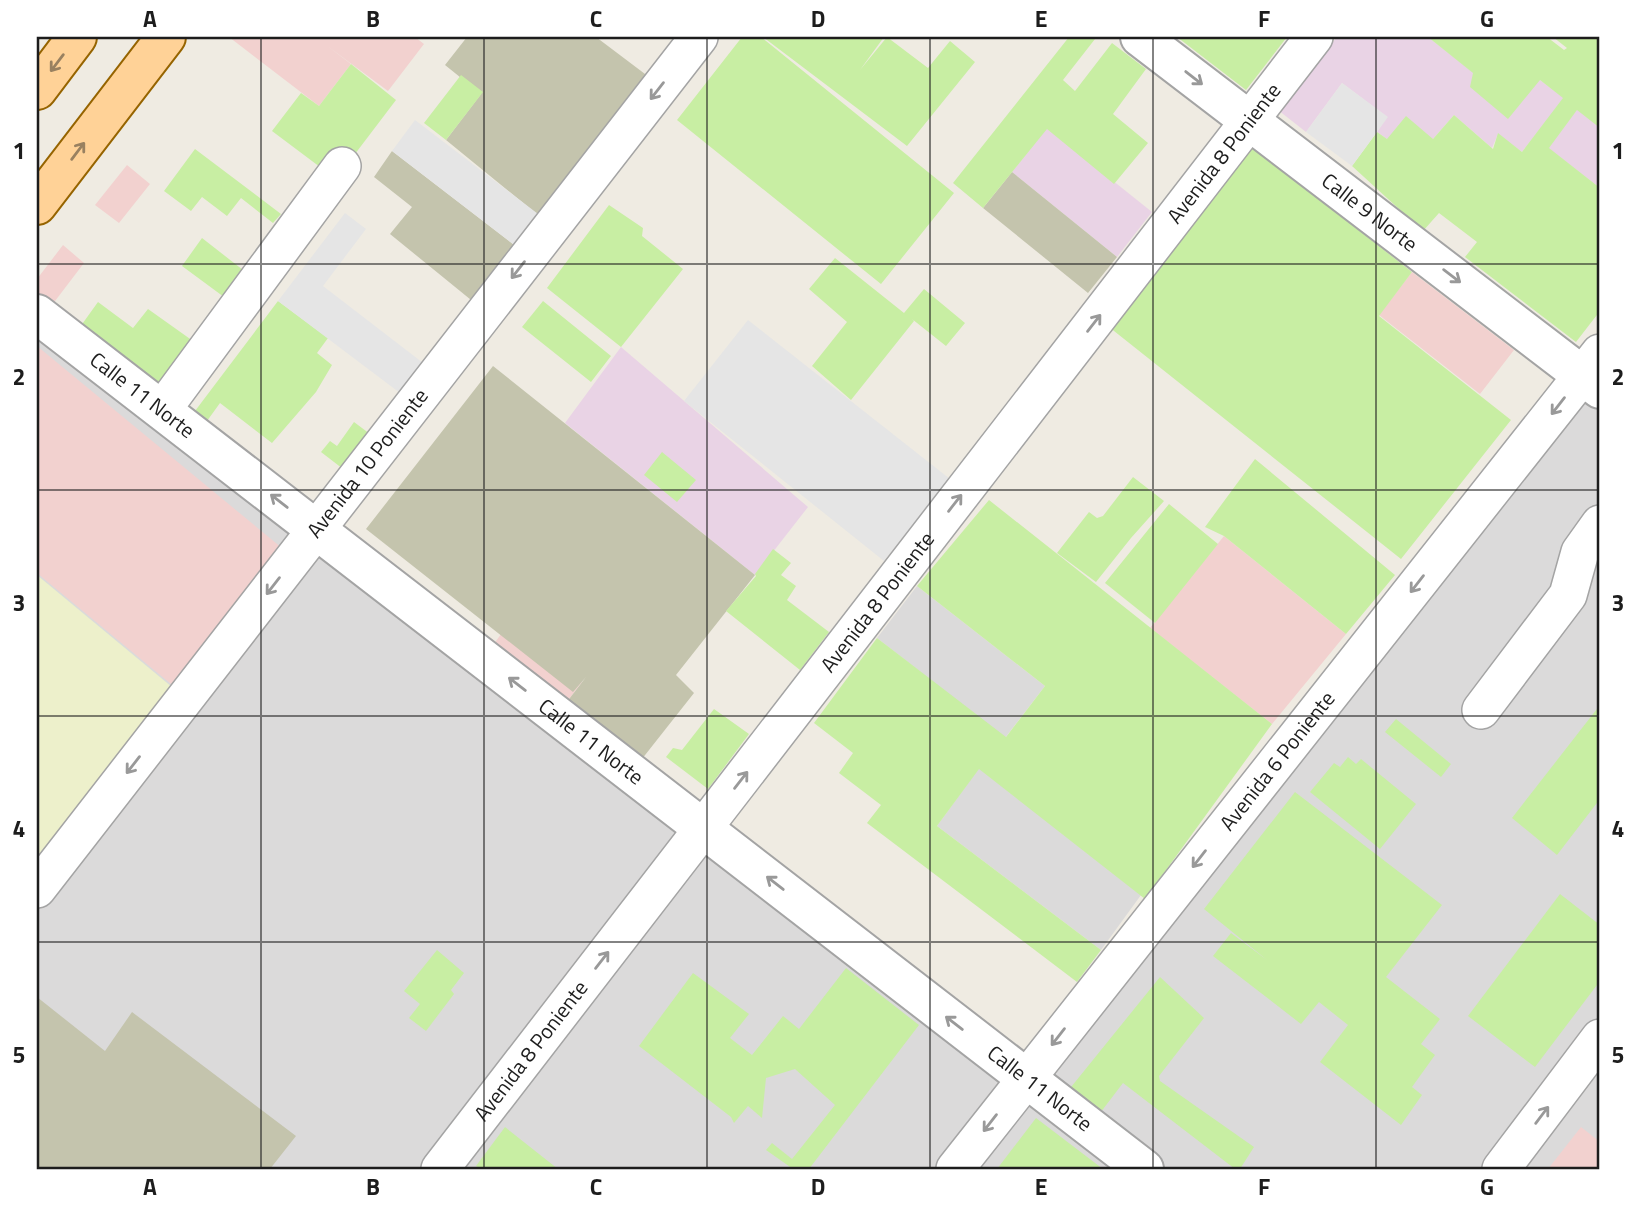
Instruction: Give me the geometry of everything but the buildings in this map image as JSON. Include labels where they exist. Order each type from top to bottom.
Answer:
[{"type":"main road","points":[[37,90],[77,37]]},
{"type":"main road","points":[[37,205],[166,37]]},
{"type":"street","name":"Avenida 10 Poniente","points":[[37,889],[699,37]]},
{"type":"street","name":"Calle 9 Norte","points":[[1140,37],[1250,121],[1594,372]]},
{"type":"street","name":"Avenida 8 Poniente","points":[[440,1169],[1314,37]]},
{"type":"street","points":[[162,410],[342,166]]},
{"type":"street","name":"Calle 11 Norte","points":[[37,314],[1144,1169]]},
{"type":"street","name":"Avenida 6 Poniente","points":[[955,1169],[1594,372]]},
{"type":"street","points":[[1481,710],[1568,594],[1580,552],[1600,524]]},
{"type":"street","points":[[1501,1169],[1600,1038]]},
{"type":"shaded area","points":[[229,37],[415,37],[424,44],[388,91],[326,45],[351,64],[319,106]]},
{"type":"shaded area","points":[[467,37],[596,37],[649,77],[538,215],[446,140],[481,94],[445,65]]},
{"type":"shaded area","points":[[1337,37],[1428,37],[1474,73],[1540,80],[1564,98],[1522,152],[1498,134],[1492,148],[1454,115],[1433,139],[1387,139],[1377,132],[1387,117],[1342,83],[1306,132],[1278,110]]},
{"type":"shaded area","points":[[1342,83],[1388,117],[1352,166],[1306,132]]},
{"type":"shaded area","points":[[1579,107],[1600,126],[1600,188],[1548,148]]},
{"type":"shaded area","points":[[415,120],[542,217],[518,248],[392,151]]},
{"type":"shaded area","points":[[1047,128],[1152,212],[1117,257],[1012,172]]},
{"type":"shaded area","points":[[392,151],[518,248],[476,304],[390,234],[412,207],[374,177]]},
{"type":"shaded area","points":[[127,165],[150,184],[119,223],[95,205]]},
{"type":"shaded area","points":[[1012,172],[1117,257],[1088,293],[983,208]]},
{"type":"shaded area","points":[[345,213],[366,229],[323,286],[427,366],[404,396],[278,301]]},
{"type":"shaded area","points":[[63,245],[84,263],[52,305],[37,293],[37,279]]},
{"type":"shaded area","points":[[1412,272],[1514,350],[1480,394],[1379,315]]},
{"type":"shaded area","points":[[748,320],[950,479],[884,561],[684,401]]},
{"type":"shaded area","points":[[37,331],[1118,1169],[37,1169]]},
{"type":"shaded area","points":[[1600,331],[1600,1169],[1159,1169],[1025,1071]]},
{"type":"shaded area","points":[[37,346],[288,553],[177,689],[37,573]]},
{"type":"shaded area","points":[[621,347],[808,507],[755,575],[565,423]]},
{"type":"shaded area","points":[[493,366],[755,575],[676,675],[694,693],[638,764],[563,707],[586,677],[573,692],[366,529]]},
{"type":"shaded area","points":[[1224,536],[1346,634],[1272,724],[1150,628]]},
{"type":"shaded area","points":[[37,575],[178,692],[37,875]]},
{"type":"shaded area","points":[[541,579],[582,682],[563,707],[488,652]]},
{"type":"shaded area","points":[[917,586],[1045,686],[1005,738],[877,638]]},
{"type":"shaded area","points":[[979,768],[1141,895],[1101,950],[937,826]]},
{"type":"shaded area","points":[[37,997],[105,1051],[132,1012],[296,1136],[270,1169],[37,1169]]},
{"type":"shaded area","points":[[1581,1127],[1600,1142],[1600,1169],[1548,1169]]},
{"type":"green space","points":[[742,37],[761,37],[954,193],[881,284],[677,120]]},
{"type":"green space","points":[[763,37],[884,37],[860,70],[887,37],[928,68],[950,41],[975,62],[907,146]]},
{"type":"green space","points":[[1069,37],[1095,39],[1063,80],[1075,91],[1112,43],[1146,69],[1113,114],[1148,143],[1114,184],[1047,129],[983,208],[953,183]]},
{"type":"green space","points":[[1177,37],[1287,37],[1246,90]]},
{"type":"green space","points":[[1428,37],[1547,37],[1564,50],[1567,48],[1553,37],[1600,37],[1600,128],[1577,110],[1549,148],[1600,188],[1600,311],[1576,342],[1465,257],[1477,242],[1439,213],[1423,231],[1352,166],[1377,132],[1387,139],[1406,116],[1433,139],[1454,115],[1493,149],[1498,133],[1522,152],[1563,98],[1540,80],[1508,119],[1470,87],[1473,73]]},
{"type":"green space","points":[[351,64],[396,100],[336,179],[272,131],[301,93],[319,106]]},
{"type":"green space","points":[[461,75],[483,92],[446,140],[424,123]]},
{"type":"green space","points":[[1251,146],[1412,272],[1379,316],[1511,420],[1401,559],[1109,327]]},
{"type":"green space","points":[[195,149],[281,214],[273,223],[241,198],[227,216],[202,197],[191,211],[164,191]]},
{"type":"green space","points":[[609,205],[643,228],[642,236],[683,269],[621,347],[547,288]]},
{"type":"green space","points":[[202,238],[243,270],[224,297],[182,266]]},
{"type":"green space","points":[[835,258],[904,313],[924,289],[965,323],[946,346],[912,319],[914,321],[851,400],[812,366],[847,322],[809,289]]},
{"type":"green space","points":[[278,301],[328,338],[317,353],[332,365],[316,392],[272,443],[220,403],[207,421],[195,411]]},
{"type":"green space","points":[[543,301],[611,356],[591,382],[522,327]]},
{"type":"green space","points":[[98,302],[133,328],[148,309],[193,341],[159,388],[80,327]]},
{"type":"green space","points":[[354,422],[374,437],[347,472],[321,452],[330,441],[337,446]]},
{"type":"green space","points":[[662,452],[696,480],[677,502],[644,475]]},
{"type":"green space","points":[[1255,459],[1395,575],[1346,634],[1224,536],[1205,527]]},
{"type":"green space","points":[[1133,477],[1164,501],[1096,582],[1057,553],[1089,512],[1097,518],[1103,516]]},
{"type":"green space","points":[[989,500],[1272,724],[1145,899],[979,769],[937,826],[1101,950],[1077,982],[867,823],[881,805],[839,773],[853,753],[814,723],[877,638],[1006,737],[1045,686],[917,586]]},
{"type":"green space","points":[[1169,504],[1218,544],[1155,623],[1105,583]]},
{"type":"green space","points":[[773,549],[791,563],[781,575],[796,586],[787,600],[829,632],[800,670],[726,611],[756,576]]},
{"type":"green space","points":[[1600,705],[1600,799],[1557,855],[1512,818]]},
{"type":"green space","points":[[714,709],[749,734],[708,789],[666,757],[673,748],[682,750]]},
{"type":"green space","points":[[1396,719],[1451,764],[1441,777],[1385,732]]},
{"type":"green space","points":[[1348,757],[1356,764],[1361,759],[1416,804],[1380,849],[1310,792],[1334,763],[1340,767]]},
{"type":"green space","points":[[1295,792],[1442,905],[1386,977],[1440,1019],[1421,1044],[1435,1055],[1412,1087],[1422,1095],[1401,1125],[1320,1062],[1348,1025],[1319,1002],[1301,1024],[1213,956],[1231,933],[1267,960],[1204,909]]},
{"type":"green space","points":[[1560,894],[1600,925],[1600,981],[1535,1067],[1468,1016]]},
{"type":"green space","points":[[437,950],[464,973],[451,990],[454,994],[426,1031],[409,1018],[420,1004],[404,991]]},
{"type":"green space","points":[[846,968],[919,1025],[809,1169],[793,1169],[766,1150],[772,1143],[792,1159],[835,1105],[795,1069],[766,1078],[762,1118],[748,1106],[734,1123],[731,1117],[639,1046],[693,973],[749,1014],[730,1038],[752,1055],[783,1016],[799,1029]]},
{"type":"green space","points":[[1160,977],[1204,1018],[1159,1076],[1160,1081],[1254,1147],[1240,1169],[1235,1169],[1123,1083],[1094,1121],[1063,1097]]},
{"type":"green space","points":[[1036,1118],[1103,1169],[997,1169]]},
{"type":"green space","points":[[505,1127],[558,1169],[481,1169],[476,1166]]}]
